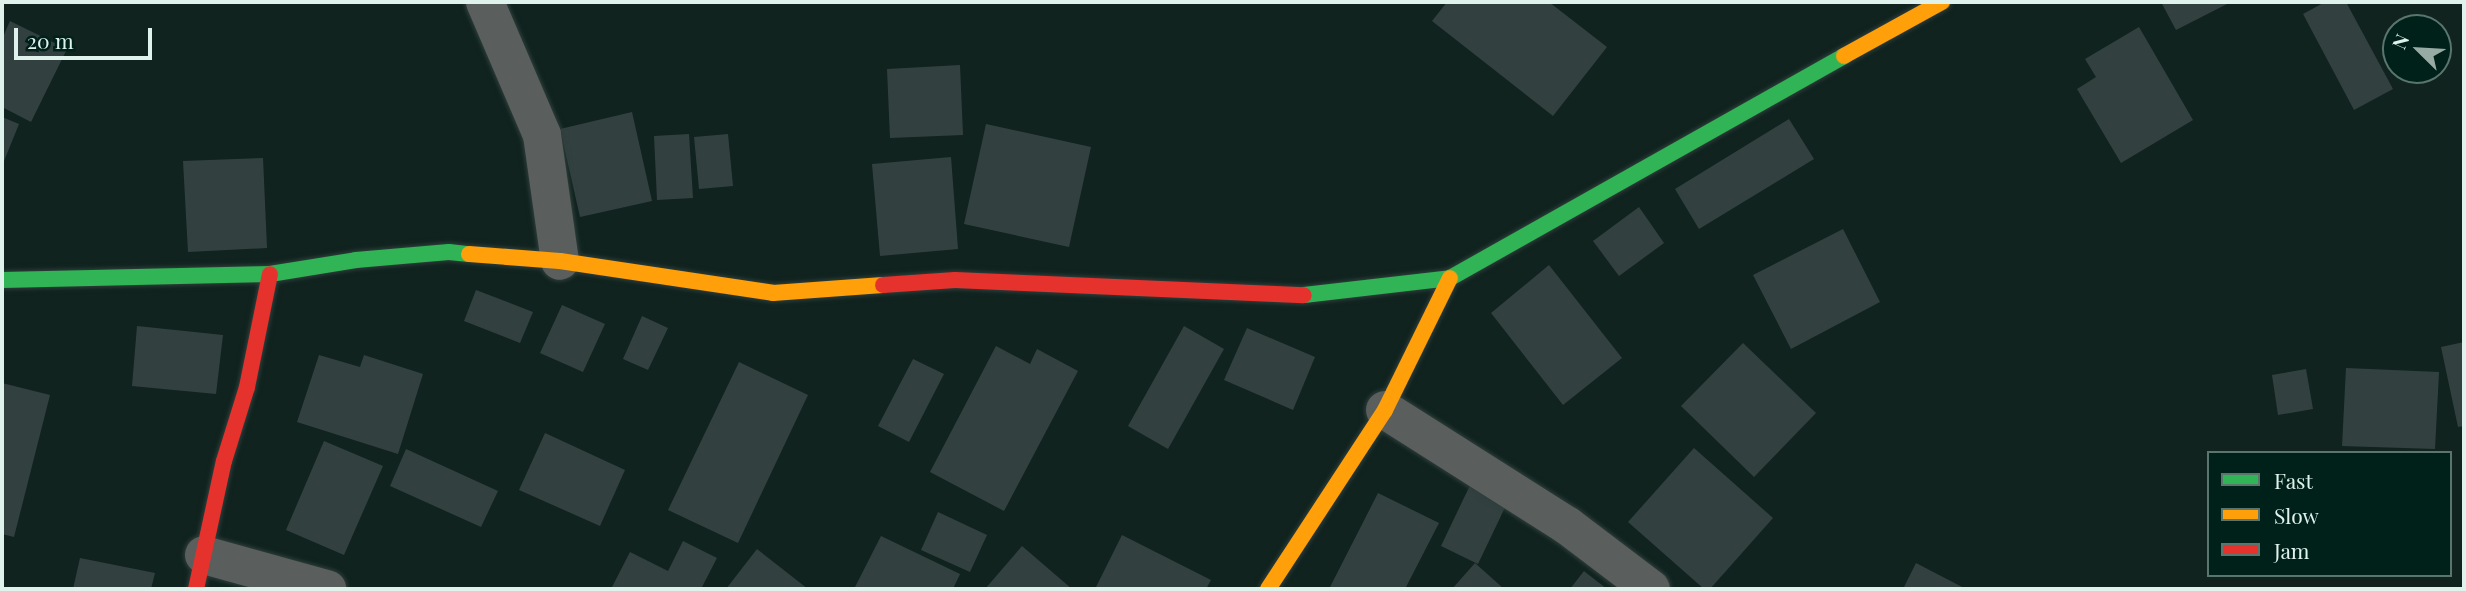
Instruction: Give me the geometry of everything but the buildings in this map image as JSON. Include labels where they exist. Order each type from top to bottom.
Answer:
[{"type":"street","points":[[485,2],[542,135],[560,261]]},
{"type":"street","points":[[2,280],[270,274],[356,260],[449,252],[560,261],[774,293],[955,280],[1295,296],[1450,278],[1580,202],[1942,2]]},
{"type":"street","points":[[270,274],[247,387],[224,461],[200,572],[327,589]]},
{"type":"street","points":[[1268,589],[1385,410],[1450,278]]},
{"type":"street","points":[[1385,410],[1568,526],[1651,589]]},
{"type":"traffic: fast","points":[[1304,295],[1450,278],[1844,56]]},
{"type":"traffic: fast","points":[[2,280],[270,274],[356,260],[449,252],[469,254]]},
{"type":"traffic: slow","points":[[1844,56],[1942,2]]},
{"type":"traffic: slow","points":[[469,254],[560,261],[773,293],[883,285]]},
{"type":"traffic: slow","points":[[1268,589],[1385,410],[1450,278]]},
{"type":"traffic: jam","points":[[196,589],[224,461],[247,387],[270,274]]},
{"type":"traffic: jam","points":[[883,285],[955,280],[1304,295]]}]
